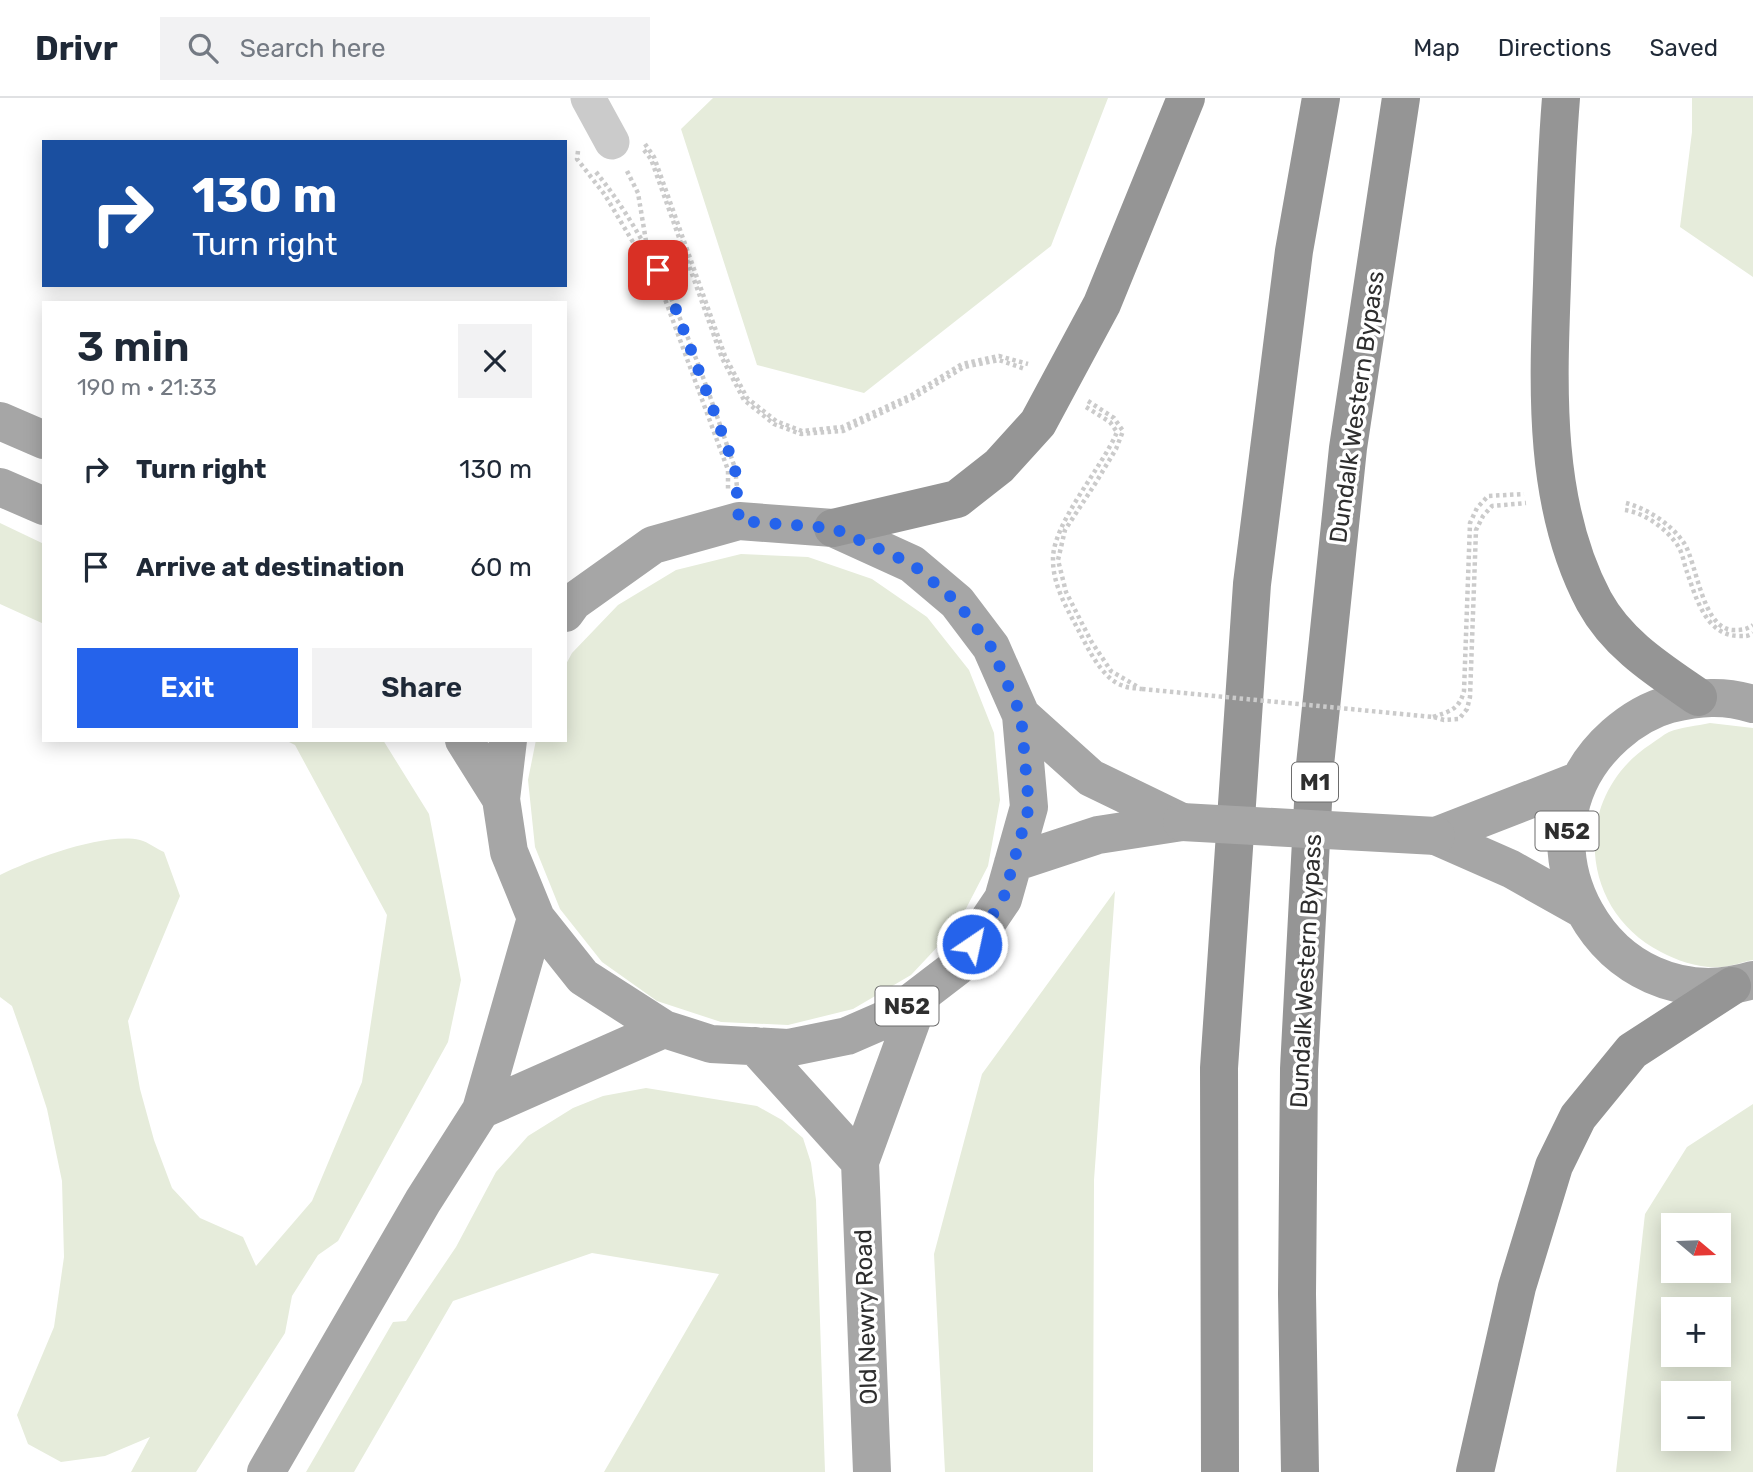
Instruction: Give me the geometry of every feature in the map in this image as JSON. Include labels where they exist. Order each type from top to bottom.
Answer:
[{"type":"highway","points":[[833,528],[957,499],[999,466],[1038,423],[1102,304],[1186,98]]},
{"type":"highway","points":[[1220,1472],[1219,1068],[1251,598],[1294,251],[1321,98]]},
{"type":"highway","name":"Dundalk Western Bypass","points":[[1300,1472],[1297,1294],[1299,1069],[1315,765],[1348,448],[1401,98]]},
{"type":"highway","points":[[1561,98],[1549,358],[1553,456],[1571,546],[1595,603],[1631,650],[1698,697]]},
{"type":"highway","points":[[1475,1472],[1517,1287],[1554,1166],[1578,1117],[1632,1051],[1742,983]]},
{"type":"main road","points":[[0,421],[42,439]]},
{"type":"main road","points":[[0,487],[42,505]]},
{"type":"main road","name":"N52","points":[[508,742],[501,799],[509,852],[536,918],[583,977],[664,1029],[711,1044],[788,1048],[847,1037],[893,1016],[957,967],[1003,900],[1029,807],[1021,715],[991,647],[957,602],[912,564],[833,528],[734,507],[653,545],[568,607]]},
{"type":"main road","name":"N52","points":[[1742,983],[1699,987],[1668,981],[1644,972],[1623,958],[1600,936],[1582,909],[1572,881],[1566,838],[1570,808],[1580,779],[1601,747],[1630,722],[1653,709],[1698,697],[1733,698],[1753,704]]},
{"type":"main road","name":"N52","points":[[1021,715],[1091,778],[1182,822]]},
{"type":"main road","name":"N52","points":[[465,742],[501,799]]},
{"type":"main road","name":"N52","points":[[1436,836],[1580,779]]},
{"type":"main road","name":"N52","points":[[1013,863],[1097,835],[1182,822],[1436,836],[1511,869],[1582,909]]},
{"type":"main road","points":[[266,1472],[423,1201],[481,1110],[536,918]]},
{"type":"main road","name":"Old Newry Road","points":[[873,1472],[860,1162],[921,995]]},
{"type":"main road","points":[[481,1110],[664,1029]]},
{"type":"main road","points":[[755,1046],[860,1162]]},
{"type":"path","points":[[662,291],[605,195],[577,159],[594,139],[624,130],[644,143],[654,157],[725,356],[747,398],[776,421],[802,430],[842,427],[912,395],[962,363],[999,356],[1027,366]]},
{"type":"path","points":[[594,139],[638,192],[648,252],[728,470],[734,507]]},
{"type":"path","points":[[594,139],[611,191],[668,288],[735,468],[734,507]]},
{"type":"path","points":[[1085,403],[1114,418],[1123,431],[1096,484],[1065,530],[1058,559],[1066,592],[1091,641],[1111,671],[1142,689],[1444,720],[1460,719],[1467,709],[1470,697],[1476,530],[1492,506],[1534,503]]},
{"type":"path","points":[[1433,717],[1455,710],[1464,691],[1470,523],[1477,508],[1488,496],[1527,494]]},
{"type":"path","points":[[1626,503],[1642,507],[1670,528],[1685,545],[1713,619],[1728,630],[1746,630],[1753,625]]},
{"type":"path","points":[[1625,510],[1640,512],[1666,532],[1680,548],[1687,573],[1708,623],[1726,636],[1748,636],[1753,633]]},
{"type":"green space","points":[[713,98],[1108,98],[1051,246],[864,393],[757,365],[681,129]]},
{"type":"green space","points":[[1692,98],[1753,98],[1753,277],[1680,227],[1692,132]]},
{"type":"green space","points":[[0,523],[42,543],[42,623],[0,604]]},
{"type":"green space","points":[[741,554],[808,557],[872,579],[927,617],[969,670],[994,733],[1000,800],[988,866],[957,926],[911,975],[853,1009],[788,1025],[721,1022],[657,1001],[602,962],[560,909],[535,847],[528,780],[536,742],[567,742],[567,662],[572,653],[618,605],[676,570]]},
{"type":"green space","points":[[1710,723],[1753,728],[1753,960],[1714,967],[1698,966],[1675,958],[1633,933],[1613,909],[1600,881],[1595,851],[1597,821],[1607,792],[1625,766],[1669,732]]},
{"type":"green space","points":[[289,742],[384,742],[429,814],[461,980],[448,1042],[338,1241],[318,1255],[292,1296],[285,1333],[196,1472],[131,1472],[150,1437],[105,1456],[61,1462],[28,1444],[17,1415],[54,1327],[64,1257],[62,1181],[47,1109],[30,1057],[12,1006],[0,997],[0,875],[69,848],[108,840],[140,840],[164,852],[180,896],[128,1021],[140,1089],[154,1140],[172,1188],[200,1218],[243,1237],[256,1266],[312,1201],[362,1082],[387,915],[295,745]]},
{"type":"green space","points":[[1115,891],[1094,1180],[1093,1472],[945,1472],[934,1254],[982,1074]]},
{"type":"green space","points":[[646,1088],[757,1106],[782,1120],[803,1138],[811,1163],[816,1200],[825,1472],[604,1472],[719,1274],[592,1253],[453,1301],[354,1472],[306,1472],[393,1322],[406,1321],[456,1247],[496,1172],[528,1136],[573,1108],[603,1096]]},
{"type":"green space","points":[[1753,1104],[1753,1472],[1616,1472],[1645,1214],[1687,1147]]},
{"type":"route","points":[[658,270],[668,288],[735,468],[739,521],[833,528],[912,564],[957,602],[991,647],[1021,715],[1029,807],[1003,900],[972,944]]}]
